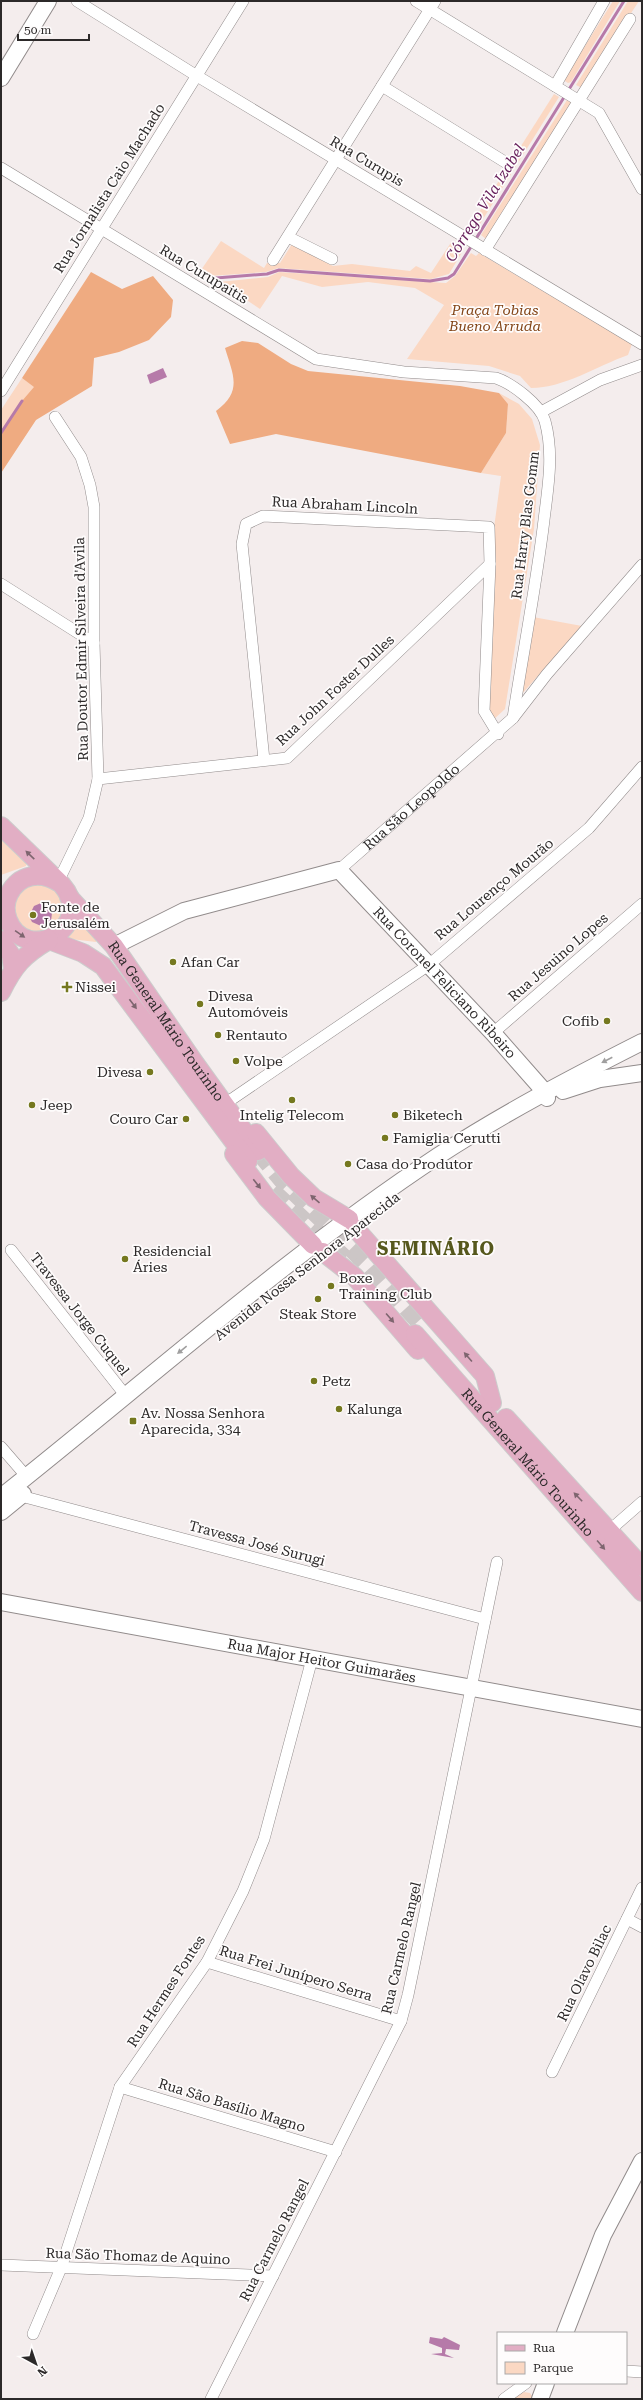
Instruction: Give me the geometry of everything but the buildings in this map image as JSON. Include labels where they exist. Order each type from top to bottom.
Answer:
[{"type":"main road","points":[[1,78],[48,1]]},
{"type":"main road","points":[[1,826],[58,882],[69,897],[71,911],[69,919],[61,931],[30,952],[12,969],[1,992]]},
{"type":"main road","name":"Rua São Leopoldo","points":[[114,946],[184,911],[340,870]]},
{"type":"main road","name":"Rua Coronel Feliciano Ribeiro","points":[[340,870],[430,964],[493,1033],[545,1095]]},
{"type":"main road","points":[[49,940],[35,941],[22,937],[9,922],[3,909],[11,890],[26,878],[40,875],[58,882]]},
{"type":"main road","name":"Rua General Mário Tourinho","points":[[69,897],[114,946],[188,1066],[253,1156]]},
{"type":"main road","points":[[1,940],[11,955],[12,969]]},
{"type":"main road","name":"Rua General Mário Tourinho","points":[[49,940],[90,956],[103,966],[188,1066]]},
{"type":"main road","points":[[75,950],[101,951],[114,946]]},
{"type":"main road","points":[[545,1095],[642,1042]]},
{"type":"main road","points":[[188,1066],[232,1099],[265,1146],[291,1176],[320,1203],[352,1223],[485,1376],[488,1406],[460,1399],[355,1277],[318,1249],[267,1198],[205,1116],[188,1066]]},
{"type":"main road","name":"Avenida Nossa Senhora Aparecida","points":[[1,1497],[126,1396],[439,1156],[545,1095],[600,1079],[642,1073]]},
{"type":"main road","name":"Avenida Nossa Senhora Aparecida","points":[[1,1512],[318,1249]]},
{"type":"main road","name":"Rua General Mário Tourinho","points":[[419,1330],[488,1406],[610,1530],[642,1567]]},
{"type":"main road","name":"Rua General Mário Tourinho","points":[[488,1406],[642,1592]]},
{"type":"main road","name":"Rua Major Heitor Guimarães","points":[[1,1602],[642,1719]]},
{"type":"main road","points":[[565,2332],[603,2235],[639,2171]]},
{"type":"main road","points":[[540,2399],[546,2384]]},
{"type":"street","name":"Rua Curupis","points":[[78,1],[197,76],[642,344]]},
{"type":"street","name":"Rua Jornalista Caio Machado","points":[[2,385],[243,1]]},
{"type":"street","points":[[416,1],[432,5],[599,113],[642,189]]},
{"type":"street","points":[[559,88],[604,1]]},
{"type":"street","points":[[273,260],[432,5]]},
{"type":"street","points":[[483,248],[576,99],[630,19]]},
{"type":"street","points":[[382,86],[504,162]]},
{"type":"street","name":"Rua Curupaitis","points":[[1,168],[316,359],[404,372],[496,378],[509,383],[541,412]]},
{"type":"street","points":[[288,237],[332,259]]},
{"type":"street","points":[[541,412],[600,380],[642,365]]},
{"type":"street","name":"Rua Harry Blas Gomm","points":[[513,718],[540,556],[551,457],[545,420],[541,412]]},
{"type":"street","name":"Rua Doutor Edmir Silveira d'Avila","points":[[55,418],[81,457],[92,492],[94,507],[94,643],[98,779],[89,818],[58,882]]},
{"type":"street","name":"Rua Abraham Lincoln","points":[[264,760],[242,544],[246,524],[263,516],[489,527]]},
{"type":"street","name":"Rua Harry Blas Gomm","points":[[489,527],[490,564],[484,711],[498,734]]},
{"type":"street","name":"Rua John Foster Dulles","points":[[98,779],[287,758],[490,564]]},
{"type":"street","name":"Rua São Leopoldo","points":[[340,870],[498,734],[513,718],[547,674],[642,565]]},
{"type":"street","points":[[1,584],[94,643]]},
{"type":"street","name":"Rua Lourenço Mourão","points":[[232,1099],[430,964],[589,828],[642,767]]},
{"type":"street","name":"Rua Jesuino Lopes","points":[[493,1033],[642,904]]},
{"type":"street","name":"Travessa Jorge Cuquel","points":[[11,1250],[126,1396]]},
{"type":"street","points":[[1,1447],[27,1477]]},
{"type":"street","name":"Travessa José Surugi","points":[[21,1496],[485,1619]]},
{"type":"street","points":[[610,1530],[642,1502]]},
{"type":"street","name":"Rua Carmelo Rangel","points":[[210,2399],[401,2021],[408,1995],[497,1562]]},
{"type":"street","name":"Rua Hermes Fontes","points":[[33,2334],[61,2268],[120,2087],[206,1962],[243,1891],[264,1839],[312,1659]]},
{"type":"street","name":"Rua Olavo Bilac","points":[[552,2072],[642,1888]]},
{"type":"street","points":[[627,1919],[642,1927]]},
{"type":"street","name":"Rua Frei Junípero Serra","points":[[206,1962],[401,2021]]},
{"type":"street","name":"Rua São Basílio Magno","points":[[120,2087],[336,2152]]},
{"type":"street","name":"Rua São Thomaz de Aquino","points":[[1,2265],[273,2276]]},
{"type":"street","points":[[627,2371],[642,2372]]},
{"type":"street","points":[[504,2399],[525,2384]]},
{"type":"green space","points":[[613,1],[620,1],[571,82],[568,83],[565,81],[565,78]]},
{"type":"green space","points":[[628,1],[639,1],[582,88],[576,85]]},
{"type":"green space","points":[[554,94],[559,97],[475,232],[469,228]]},
{"type":"green space","points":[[567,100],[572,103],[486,239],[481,235]]},
{"type":"green space","points":[[221,241],[264,268],[267,263],[280,263],[292,244],[333,266],[352,264],[410,271],[416,266],[431,273],[452,241],[464,249],[449,274],[431,279],[278,268],[266,272],[210,276],[201,270]]},
{"type":"green space","name":"Praça Tobias Bueno Arruda","points":[[471,253],[476,256],[479,253],[632,344],[628,355],[580,376],[556,384],[531,388],[520,376],[489,366],[407,359],[444,305],[415,288],[368,282],[322,287],[282,276],[260,309],[219,282],[268,277],[279,272],[446,283],[455,276]]},
{"type":"green space","points":[[22,378],[50,398],[1,473],[1,410]]},
{"type":"green space","points":[[499,393],[519,404],[532,419],[540,445],[534,529],[505,709],[492,721],[489,712],[494,528],[501,476],[481,473],[506,433],[508,404]]},
{"type":"green space","points":[[533,617],[582,626],[521,695]]},
{"type":"green space","points":[[1,838],[27,863],[26,866],[1,875]]},
{"type":"green space","points":[[39,884],[48,886],[56,891],[61,899],[63,908],[61,917],[56,925],[48,930],[39,932],[30,930],[22,925],[17,917],[15,908],[17,899],[22,891],[30,886]]},
{"type":"green space","points":[[75,916],[96,939],[96,942],[62,938]]},
{"type":"green space","points":[[524,2392],[530,2393],[534,2399],[509,2399]]},
{"type":"shaded area","points":[[91,272],[122,289],[153,276],[173,300],[171,317],[149,340],[119,352],[94,358],[92,386],[36,420],[1,473],[1,433],[22,401],[34,387],[22,378]]},
{"type":"shaded area","points":[[242,341],[258,343],[291,364],[308,371],[460,386],[499,393],[508,404],[506,433],[481,473],[276,434],[230,444],[216,411],[230,397],[234,382],[225,348]]},
{"type":"shaded area","points":[[163,368],[167,377],[150,384],[147,375]]},
{"type":"shaded area","name":"Fonte de Jerusalém","points":[[41,903],[48,906],[52,913],[51,921],[41,926],[32,922],[29,916],[34,906]]},
{"type":"shaded area","points":[[430,2337],[442,2339],[444,2337],[460,2345],[459,2350],[446,2349],[445,2354],[454,2358],[431,2354],[442,2353],[442,2348],[429,2343]]},
{"type":"waterway","name":"Córrego Vila Izabel","points":[[216,278],[267,274],[279,270],[430,281],[448,278],[454,274],[624,1]]},
{"type":"waterway","name":"Córrego Vila Izabel","points":[[1,433],[22,401]]},
{"type":"tunnel","points":[[258,1151],[283,1181],[369,1266],[424,1327]]},
{"type":"tunnel","points":[[272,1191],[353,1266]]},
{"type":"place","name":"Fonte de Jerusalém","points":[[33,915]]},
{"type":"place","name":"Afan Car","points":[[173,962]]},
{"type":"place","name":"Nissei","points":[[67,987]]},
{"type":"place","name":"Divesa Automóveis","points":[[200,1004]]},
{"type":"place","name":"Cofib","points":[[607,1021]]},
{"type":"place","name":"Rentauto","points":[[218,1035]]},
{"type":"place","name":"Volpe","points":[[236,1061]]},
{"type":"place","name":"Divesa","points":[[150,1072]]},
{"type":"place","name":"Intelig Telecom","points":[[292,1100]]},
{"type":"place","name":"Jeep","points":[[32,1105]]},
{"type":"place","name":"Biketech","points":[[395,1115]]},
{"type":"place","name":"Couro Car","points":[[186,1119]]},
{"type":"place","name":"Famiglia Cerutti","points":[[385,1138]]},
{"type":"place","name":"Casa do Produtor","points":[[348,1164]]},
{"type":"place","name":"Residencial Áries","points":[[125,1259]]},
{"type":"place","name":"Boxe Training Club","points":[[331,1286]]},
{"type":"place","name":"Steak Store","points":[[318,1299]]},
{"type":"place","name":"Petz","points":[[314,1381]]},
{"type":"place","name":"Kalunga","points":[[339,1409]]},
{"type":"place","name":"Av. Nossa Senhora Aparecida, 334","points":[[133,1421]]},
{"type":"district","name":"SEMINÁRIO","points":[[436,1249]]}]
